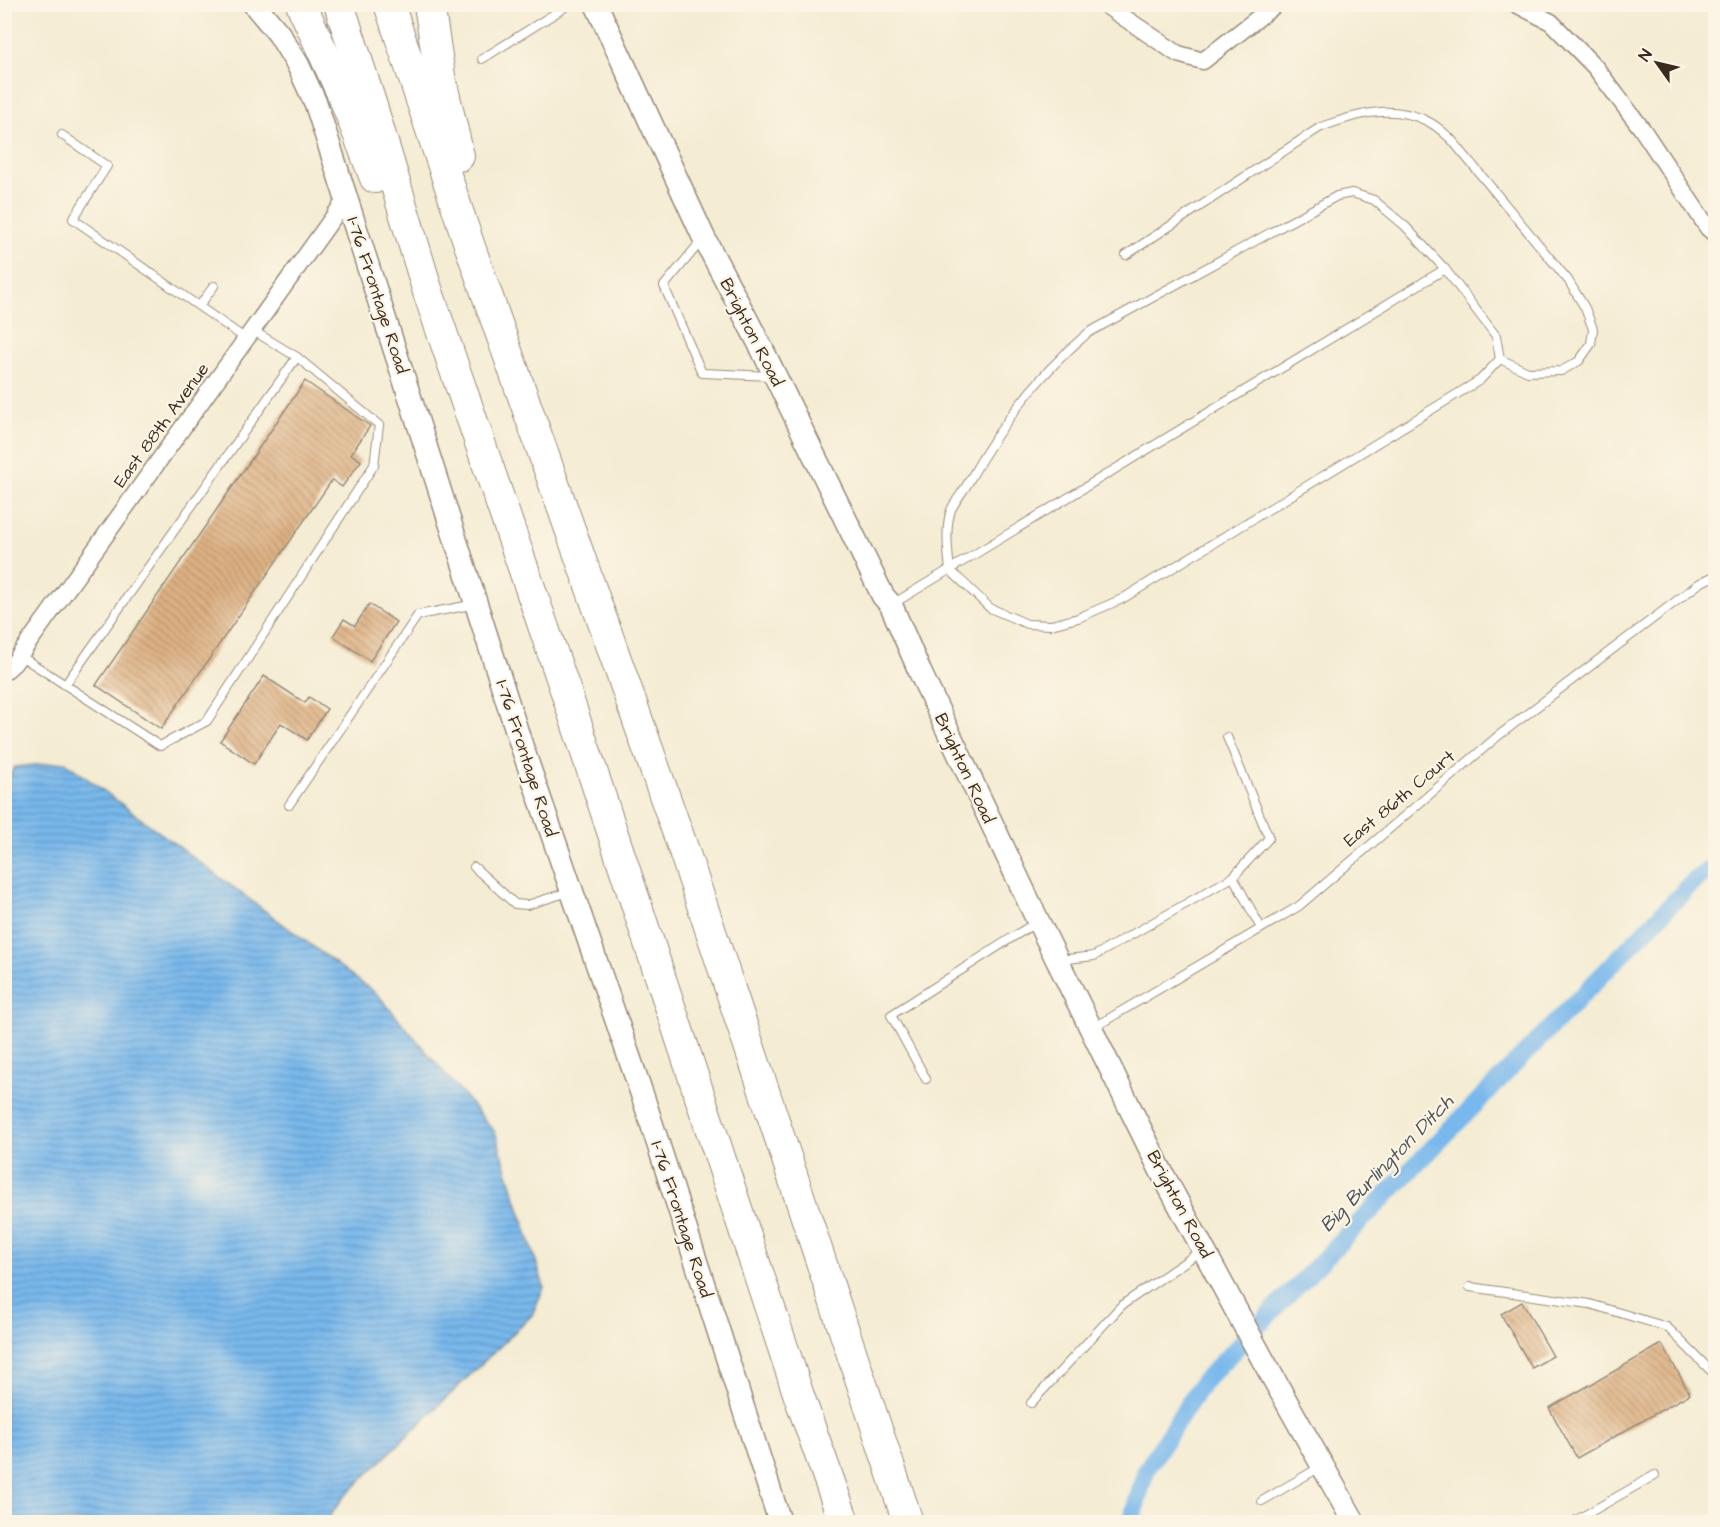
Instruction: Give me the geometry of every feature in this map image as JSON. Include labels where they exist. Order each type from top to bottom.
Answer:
[{"type":"highway","points":[[301,4],[345,100],[390,225],[428,292]]},
{"type":"highway","points":[[339,4],[428,292],[566,692],[799,1396],[844,1522]]},
{"type":"highway","points":[[389,4],[469,244],[683,848],[908,1522]]},
{"type":"highway","points":[[429,4],[451,129],[468,191],[501,289],[507,350]]},
{"type":"street","name":"I-76 Frontage Road","points":[[254,4],[279,34],[298,65],[316,104],[521,744],[644,1100],[780,1522]]},
{"type":"street","name":"Brighton Road","points":[[596,4],[704,238],[883,596],[891,605],[920,672],[1038,921],[1162,1173],[1354,1522]]},
{"type":"street","points":[[1104,4],[1178,54],[1203,61],[1276,4]]},
{"type":"street","points":[[1516,4],[1551,22],[1595,67],[1642,129],[1708,228],[1716,235]]},
{"type":"street","name":"East 88th Avenue","points":[[4,672],[19,656],[347,198]]},
{"type":"lane","points":[[482,59],[570,4]]},
{"type":"lane","points":[[1126,255],[1319,128],[1347,117],[1374,112],[1393,111],[1412,115],[1430,123],[1451,139],[1568,280],[1586,308],[1593,329],[1591,344],[1580,361],[1561,371],[1528,372],[1500,359]]},
{"type":"lane","points":[[19,656],[160,746],[207,721],[374,465],[379,425],[297,357],[199,306],[73,219],[107,166],[62,135]]},
{"type":"lane","points":[[1352,193],[1374,200],[1405,226],[1445,269],[1496,336],[1500,359],[1480,380],[1122,599],[1078,618],[1051,625],[1027,624],[990,608],[950,570],[947,547],[951,511],[979,463],[1014,412],[1046,372],[1088,333],[1337,196],[1352,193]]},
{"type":"lane","points":[[704,238],[664,286],[702,373],[775,376]]},
{"type":"lane","points":[[891,605],[1445,269]]},
{"type":"lane","points":[[199,306],[214,286]]},
{"type":"lane","points":[[65,685],[297,357]]},
{"type":"lane","name":"East 86th Court","points":[[1092,1028],[1299,906],[1498,736],[1700,583],[1716,575]]},
{"type":"lane","points":[[289,805],[418,615],[477,604]]},
{"type":"lane","points":[[1058,960],[1094,956],[1233,877],[1269,838],[1227,737]]},
{"type":"lane","points":[[474,867],[515,903],[527,905],[572,891]]},
{"type":"lane","points":[[1233,877],[1261,928]]},
{"type":"lane","points":[[926,1079],[891,1015],[1038,921]]},
{"type":"lane","points":[[1031,1403],[1122,1305],[1204,1249]]},
{"type":"lane","points":[[1470,1287],[1590,1304],[1667,1327],[1716,1376]]},
{"type":"lane","points":[[1262,1502],[1322,1466]]},
{"type":"lane","points":[[1573,1522],[1655,1475]]},
{"type":"water","points":[[65,762],[378,995],[495,1132],[544,1287],[532,1315],[344,1497],[325,1522],[5,1522],[5,782],[15,767]]},
{"type":"building","points":[[305,381],[370,426],[351,454],[361,461],[342,487],[332,480],[161,729],[96,685]]},
{"type":"building","points":[[369,604],[396,622],[370,661],[333,636],[344,619],[355,626]]},
{"type":"building","points":[[264,676],[305,703],[309,697],[327,709],[307,740],[281,723],[254,764],[220,741]]},
{"type":"building","points":[[1522,1302],[1553,1356],[1532,1368],[1501,1314]]},
{"type":"building","points":[[1662,1344],[1690,1394],[1577,1458],[1549,1408]]},
{"type":"waterway","name":"Big Burlington Ditch","points":[[1131,1522],[1146,1470],[1202,1383],[1694,881],[1716,864]]}]
